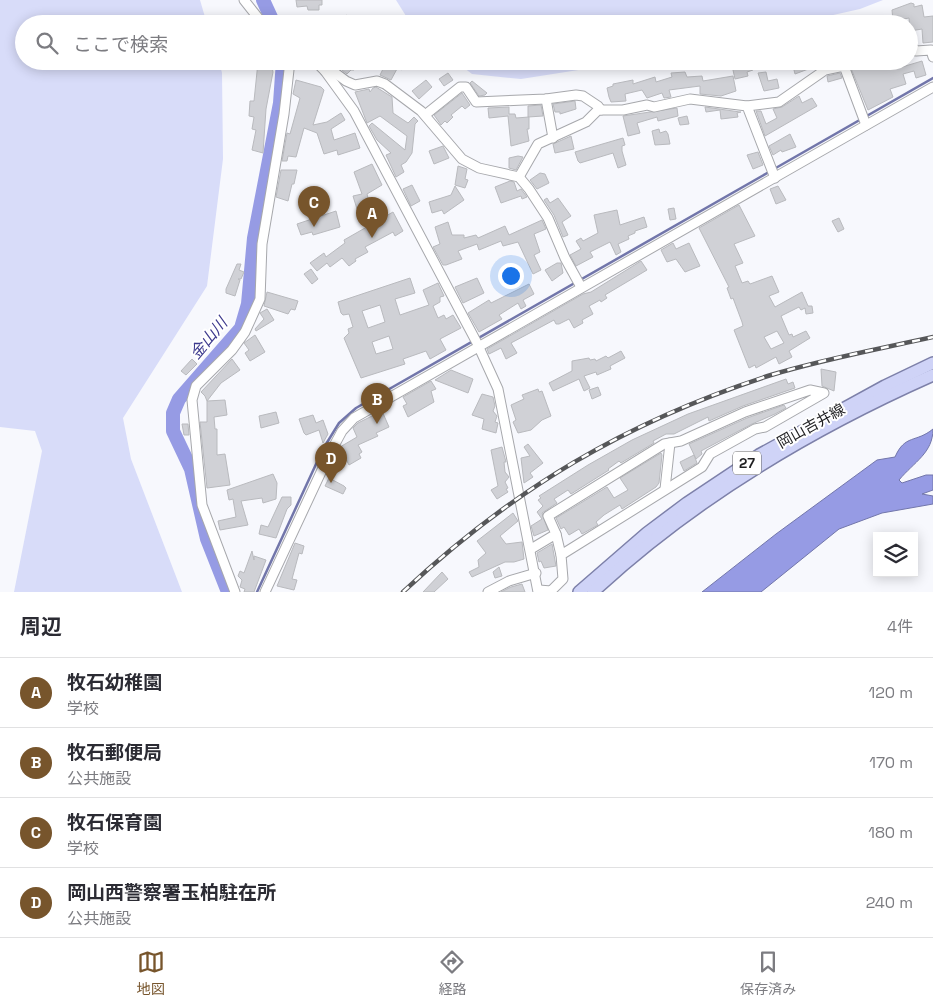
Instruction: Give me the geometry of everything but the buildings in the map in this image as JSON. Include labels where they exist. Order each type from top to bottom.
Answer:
[{"type":"main road","name":"岡山吉井線","points":[[579,592],[647,533],[721,480],[802,430],[884,386],[933,364]]},
{"type":"main road","name":"岡山吉井線","points":[[593,592],[642,550],[684,518],[761,466],[887,396],[933,375]]},
{"type":"street","points":[[244,0],[256,15]]},
{"type":"street","points":[[918,51],[931,50],[933,57]]},
{"type":"street","points":[[235,592],[202,505],[192,400],[196,386],[232,350],[245,332],[260,298],[262,244],[284,114],[289,70]]},
{"type":"street","points":[[519,177],[538,144],[586,122],[598,110],[623,110],[646,105],[654,107],[690,99],[747,106],[779,102],[825,70]]},
{"type":"street","points":[[848,70],[864,120]]},
{"type":"street","points":[[325,71],[334,72],[355,85],[377,81],[385,84],[425,116],[462,159],[479,168],[519,177],[548,218],[579,283]]},
{"type":"street","points":[[325,71],[354,111],[476,341],[501,399],[538,591],[551,591],[563,579],[561,554],[556,534],[548,516],[664,444],[681,441],[745,412],[800,393],[810,390],[824,393],[765,427],[755,429],[710,454],[702,467],[665,488],[561,554]]},
{"type":"street","points":[[425,116],[460,87],[466,87],[476,102],[583,96],[601,110]]},
{"type":"street","points":[[265,592],[297,520],[342,431],[354,418],[476,341],[864,120],[933,87]]},
{"type":"street","points":[[546,99],[553,138]]},
{"type":"street","points":[[747,106],[773,173]]},
{"type":"street","points":[[665,488],[670,443]]},
{"type":"street","points":[[531,550],[556,534]]},
{"type":"street","points":[[488,592],[509,581],[536,573]]},
{"type":"shaded area","points":[[0,0],[200,0],[204,15],[15,15],[15,70],[221,70],[223,159],[207,286],[123,418],[131,459],[182,592],[14,592],[42,451],[35,431],[0,427]]},
{"type":"shaded area","points":[[396,0],[883,0],[860,9],[833,15],[405,15]]},
{"type":"shaded area","points":[[467,70],[578,70],[521,79],[472,74]]},
{"type":"water","points":[[933,429],[930,445],[922,457],[899,480],[902,483],[926,475],[933,475],[933,490],[922,494],[933,496],[933,504],[882,513],[839,529],[761,592],[702,592],[776,534],[877,460],[895,457],[907,442]]},
{"type":"waterway","name":"金山川","points":[[263,0],[270,15]]},
{"type":"waterway","name":"金山川","points":[[228,592],[207,539],[191,469],[173,431],[173,413],[179,399],[241,328],[248,304],[254,238],[280,103],[282,70]]},
{"type":"waterway","points":[[774,169],[933,78]]},
{"type":"waterway","points":[[257,592],[323,449],[339,423],[356,408],[769,172]]},
{"type":"railway","points":[[403,592],[444,555],[530,490],[574,462],[620,437],[718,393],[771,375],[831,359],[933,337]]},
{"type":"place","name":"牧石保育園","points":[[314,227]]},
{"type":"place","name":"牧石幼稚園","points":[[372,238]]},
{"type":"place","name":"牧石郵便局","points":[[377,424]]},
{"type":"place","name":"岡山西警察署玉柏駐在所","points":[[331,483]]}]
